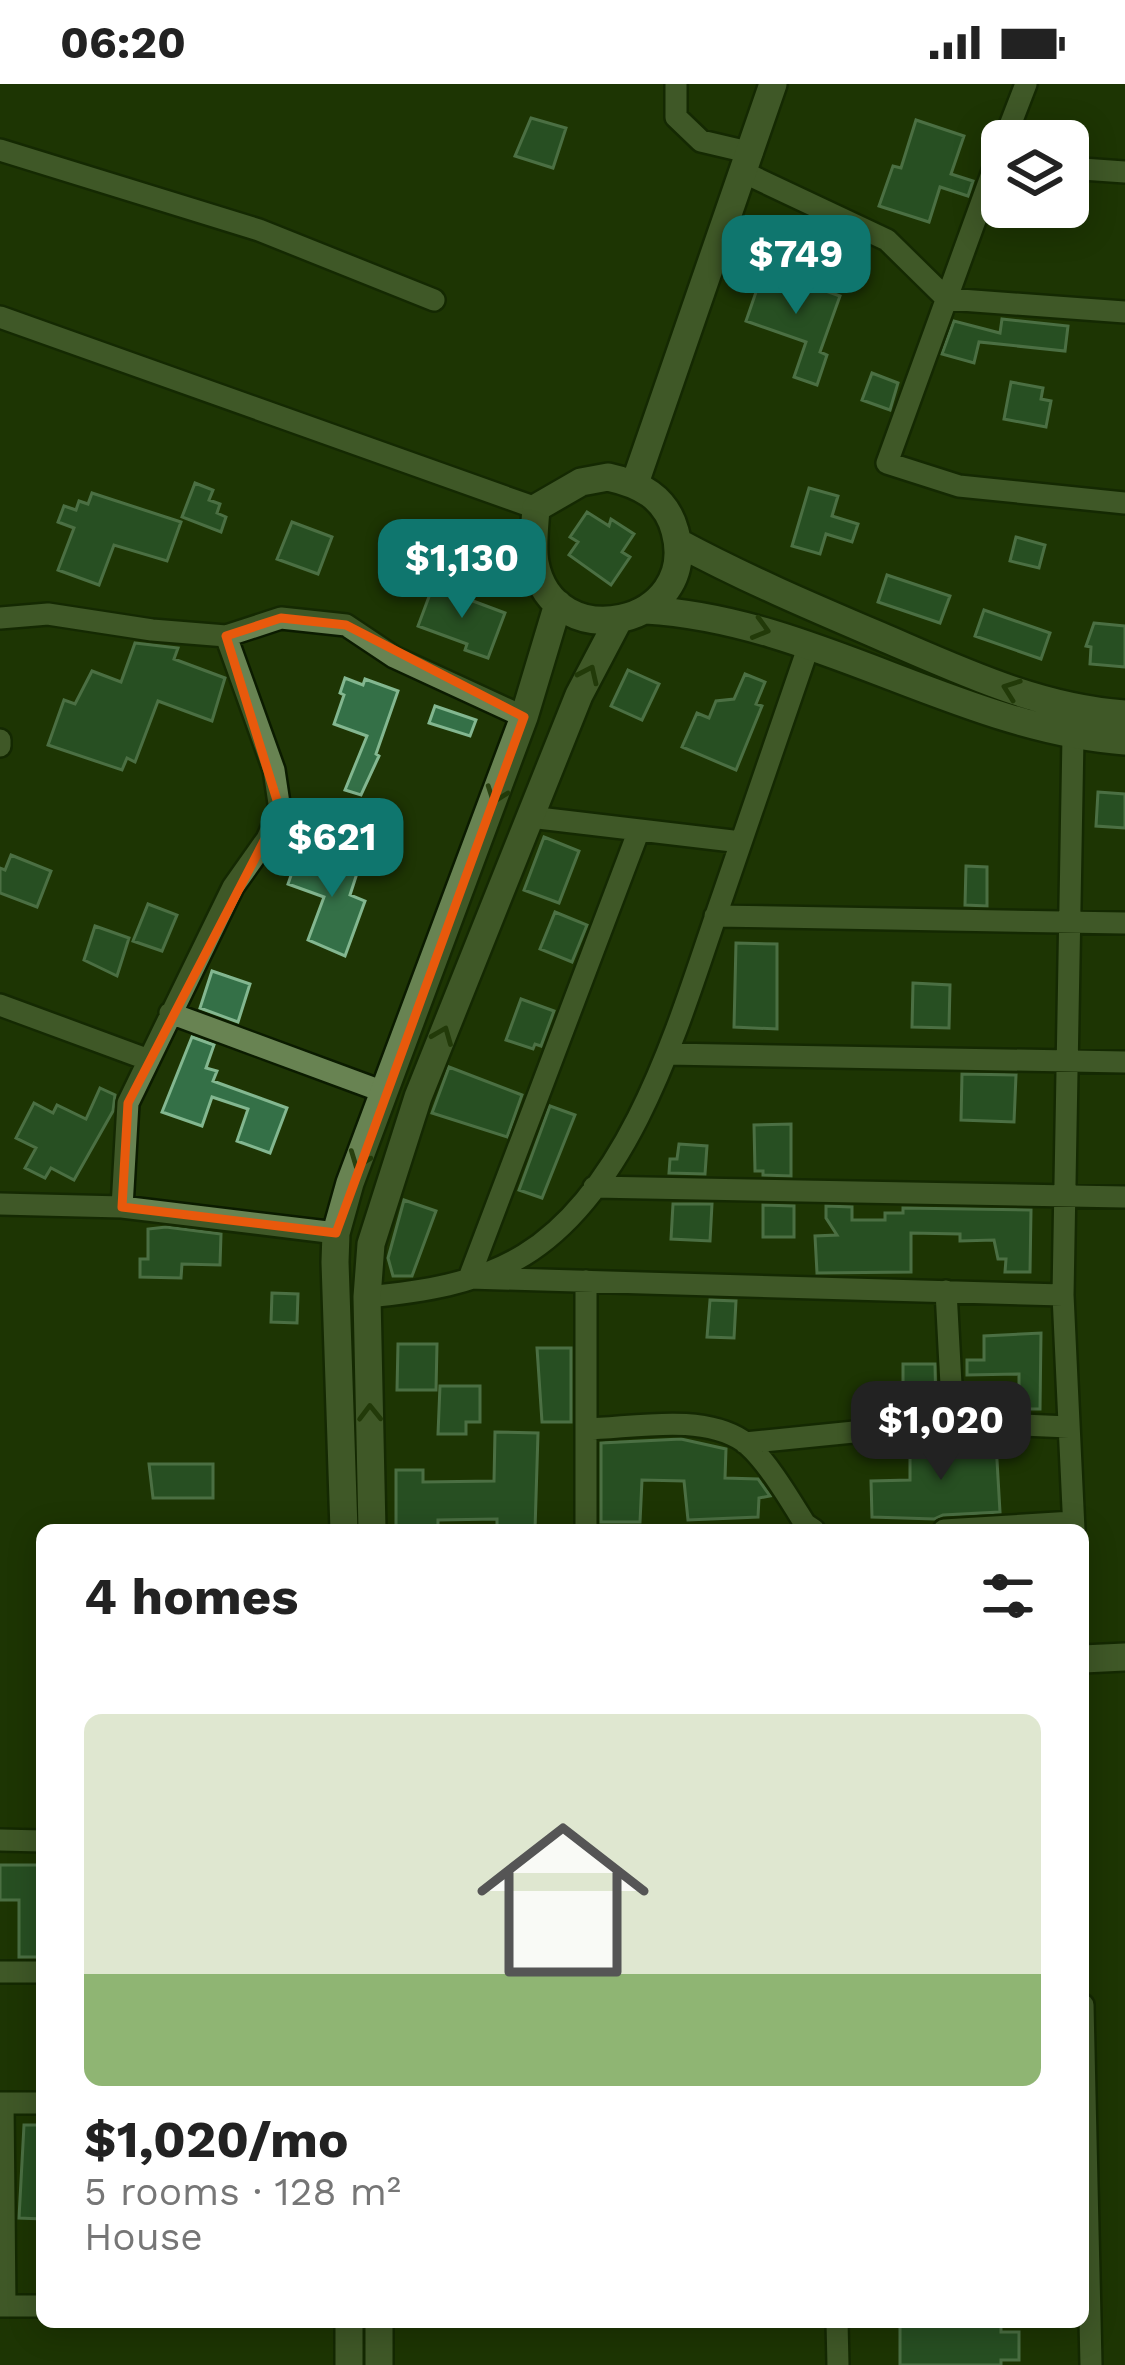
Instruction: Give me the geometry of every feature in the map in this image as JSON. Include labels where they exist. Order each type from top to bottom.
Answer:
[{"type":"street","points":[[676,84],[676,117],[701,141],[887,239],[946,299],[1125,311]]},
{"type":"street","points":[[635,483],[772,84]]},
{"type":"street","points":[[1013,120],[1026,84]]},
{"type":"street","points":[[0,150],[259,230],[434,300]]},
{"type":"street","points":[[1089,169],[1125,172]]},
{"type":"street","points":[[981,206],[887,463],[959,486],[1125,503]]},
{"type":"street","points":[[0,317],[536,508],[581,482],[608,477],[635,483],[657,497],[672,518],[679,543],[676,569],[665,592],[646,610],[618,621],[597,621],[558,604],[543,586],[535,563],[536,508]]},
{"type":"street","points":[[679,543],[737,575],[973,676],[1049,703],[1125,714]]},
{"type":"street","points":[[344,1524],[336,1233],[350,1183],[524,717],[558,604]]},
{"type":"street","points":[[646,610],[697,613],[762,628],[1073,737],[1125,740]]},
{"type":"street","points":[[0,618],[48,614],[226,636],[281,619],[346,625],[394,657],[524,717]]},
{"type":"street","points":[[372,1524],[371,1244],[418,1096],[579,695],[618,621]]},
{"type":"street","points":[[122,1208],[128,1103],[233,887],[280,810],[274,770],[226,636]]},
{"type":"street","points":[[368,1297],[436,1291],[524,1255],[580,1207],[628,1136],[667,1054],[809,645]]},
{"type":"street","points":[[1073,737],[1063,1294],[1073,1524]]},
{"type":"street","points":[[530,817],[741,842]]},
{"type":"street","points":[[469,1278],[639,830]]},
{"type":"street","points":[[715,916],[1125,923]]},
{"type":"street","points":[[0,1006],[148,1060]]},
{"type":"street","points":[[170,1013],[384,1092]]},
{"type":"street","points":[[667,1054],[1125,1062]]},
{"type":"street","points":[[594,1186],[1125,1196]]},
{"type":"street","points":[[0,1204],[122,1208],[336,1233]]},
{"type":"street","points":[[469,1278],[1063,1294]]},
{"type":"street","points":[[586,1281],[586,1524]]},
{"type":"street","points":[[946,1292],[953,1422]]},
{"type":"street","points":[[745,1443],[953,1422],[1069,1426]]},
{"type":"street","points":[[586,1429],[695,1426],[720,1431],[745,1443],[805,1524]]},
{"type":"street","points":[[1089,1659],[1125,1657]]},
{"type":"street","points":[[0,1840],[36,1841]]},
{"type":"street","points":[[0,1972],[36,1972]]},
{"type":"street","points":[[36,2103],[2,2103],[2,2306],[36,2306]]},
{"type":"street","points":[[1089,2304],[1091,2365]]},
{"type":"street","points":[[350,2328],[350,2365]]},
{"type":"street","points":[[379,2328],[379,2365]]},
{"type":"street","points":[[837,2328],[838,2365]]},
{"type":"highlighted area","points":[[281,618],[346,625],[524,717],[336,1233],[122,1207],[128,1103],[280,810],[226,636]]},
{"type":"building","points":[[531,118],[566,128],[553,168],[515,156]]},
{"type":"building","points":[[916,120],[964,136],[951,174],[973,181],[968,196],[940,187],[929,222],[879,206],[893,166],[901,168]]},
{"type":"building","points":[[764,269],[840,296],[820,352],[827,355],[817,385],[794,377],[806,342],[746,321]]},
{"type":"building","points":[[1002,319],[1068,326],[1065,351],[979,342],[974,363],[942,354],[954,321],[1000,333]]},
{"type":"building","points":[[872,373],[898,383],[890,410],[862,400]]},
{"type":"building","points":[[1011,382],[1043,388],[1041,399],[1051,401],[1046,427],[1004,419]]},
{"type":"building","points":[[195,483],[213,490],[209,500],[220,504],[217,513],[226,517],[221,532],[182,517]]},
{"type":"building","points":[[809,488],[838,496],[832,516],[858,524],[852,542],[826,534],[820,554],[792,546]]},
{"type":"building","points":[[92,493],[181,522],[167,561],[114,545],[99,585],[58,570],[74,528],[58,522],[64,506],[76,510],[79,501],[88,504]]},
{"type":"building","points":[[587,512],[609,526],[611,519],[634,534],[622,552],[630,557],[611,585],[569,555],[578,542],[570,537]]},
{"type":"building","points":[[292,522],[332,537],[318,574],[277,559]]},
{"type":"building","points":[[1016,537],[1045,545],[1039,568],[1010,561]]},
{"type":"building","points":[[887,575],[950,596],[940,623],[878,602]]},
{"type":"building","points":[[433,586],[505,613],[488,658],[465,650],[467,644],[418,626]]},
{"type":"building","points":[[984,610],[1050,633],[1041,659],[975,636]]},
{"type":"building","points":[[1094,623],[1125,626],[1125,667],[1090,664],[1091,647],[1086,646]]},
{"type":"building","points":[[135,643],[178,648],[174,659],[225,678],[212,721],[158,701],[135,762],[127,758],[122,770],[48,745],[64,700],[75,704],[92,671],[121,682]]},
{"type":"building","points":[[628,670],[659,684],[642,720],[611,706]]},
{"type":"building","points":[[745,674],[765,682],[756,704],[762,706],[736,770],[682,747],[697,713],[709,718],[716,701],[734,699]]},
{"type":"building","points":[[345,678],[363,685],[365,679],[398,691],[379,756],[361,795],[345,790],[367,736],[334,724]]},
{"type":"building","points":[[435,706],[476,720],[470,736],[429,723]]},
{"type":"building","points":[[1098,792],[1125,794],[1125,828],[1096,826]]},
{"type":"building","points":[[544,837],[579,851],[559,903],[524,890]]},
{"type":"building","points":[[329,851],[361,861],[350,895],[365,901],[345,956],[308,940],[324,897],[288,884],[295,864],[321,872]]},
{"type":"building","points":[[11,855],[51,871],[37,907],[0,893],[0,868],[5,870]]},
{"type":"building","points":[[966,866],[987,867],[987,906],[965,905]]},
{"type":"building","points":[[148,904],[177,915],[162,951],[133,941]]},
{"type":"building","points":[[555,912],[587,925],[572,962],[540,949]]},
{"type":"building","points":[[95,926],[129,938],[117,976],[84,960]]},
{"type":"building","points":[[736,943],[777,944],[777,1029],[734,1027]]},
{"type":"building","points":[[212,971],[250,984],[238,1022],[200,1008]]},
{"type":"building","points":[[913,983],[950,985],[949,1028],[912,1027]]},
{"type":"building","points":[[521,999],[554,1011],[541,1046],[535,1044],[533,1049],[506,1040]]},
{"type":"building","points":[[192,1037],[214,1045],[206,1068],[217,1071],[213,1081],[287,1108],[270,1153],[237,1141],[248,1109],[212,1097],[202,1126],[162,1112]]},
{"type":"building","points":[[449,1067],[522,1095],[507,1137],[432,1113]]},
{"type":"building","points":[[962,1074],[1016,1075],[1014,1122],[961,1120]]},
{"type":"building","points":[[100,1088],[115,1095],[113,1111],[74,1180],[51,1168],[45,1178],[25,1168],[36,1148],[16,1138],[34,1103],[53,1113],[57,1105],[86,1119]]},
{"type":"building","points":[[550,1106],[575,1115],[542,1198],[519,1190]]},
{"type":"building","points":[[791,1124],[791,1176],[755,1171],[754,1125]]},
{"type":"building","points":[[679,1144],[707,1146],[705,1174],[669,1173],[670,1159],[677,1159]]},
{"type":"building","points":[[404,1200],[436,1211],[412,1276],[393,1276],[388,1258]]},
{"type":"building","points":[[673,1204],[712,1204],[710,1241],[671,1239]]},
{"type":"building","points":[[763,1205],[794,1206],[794,1237],[763,1237]]},
{"type":"building","points":[[826,1206],[852,1207],[852,1220],[885,1220],[885,1213],[903,1213],[903,1208],[1031,1210],[1030,1272],[1005,1272],[1006,1259],[998,1259],[994,1240],[960,1241],[960,1234],[911,1233],[911,1272],[817,1273],[815,1236],[837,1235],[826,1218]]},
{"type":"building","points":[[148,1229],[221,1234],[220,1265],[182,1264],[181,1278],[140,1277],[140,1259],[148,1259]]},
{"type":"building","points":[[272,1293],[298,1294],[297,1323],[271,1322]]},
{"type":"building","points":[[710,1300],[736,1301],[734,1338],[707,1337]]},
{"type":"building","points":[[1041,1333],[1040,1409],[1019,1409],[1019,1374],[967,1375],[967,1360],[984,1360],[984,1336]]},
{"type":"building","points":[[398,1344],[437,1344],[436,1390],[397,1390]]},
{"type":"building","points":[[537,1348],[571,1348],[571,1422],[542,1422]]},
{"type":"building","points":[[903,1364],[935,1364],[936,1409],[903,1412]]},
{"type":"building","points":[[440,1386],[480,1386],[480,1422],[466,1422],[466,1434],[438,1434]]},
{"type":"building","points":[[495,1432],[538,1433],[535,1524],[497,1524],[497,1519],[396,1524],[396,1470],[423,1470],[423,1482],[494,1481]]},
{"type":"building","points":[[947,1438],[947,1445],[996,1443],[1000,1512],[934,1519],[872,1517],[871,1481],[910,1480],[910,1441]]},
{"type":"building","points":[[681,1439],[726,1449],[725,1478],[758,1479],[770,1496],[759,1498],[758,1517],[688,1520],[684,1481],[642,1480],[640,1522],[601,1522],[601,1443]]},
{"type":"building","points":[[149,1464],[213,1464],[213,1498],[153,1498]]},
{"type":"building","points":[[0,1865],[36,1865],[36,1957],[19,1957],[19,1900],[0,1900]]},
{"type":"building","points":[[24,2125],[36,2125],[36,2219],[19,2218]]},
{"type":"building","points":[[900,2328],[1019,2332],[1019,2360],[1001,2360],[1001,2365],[900,2365]]}]
